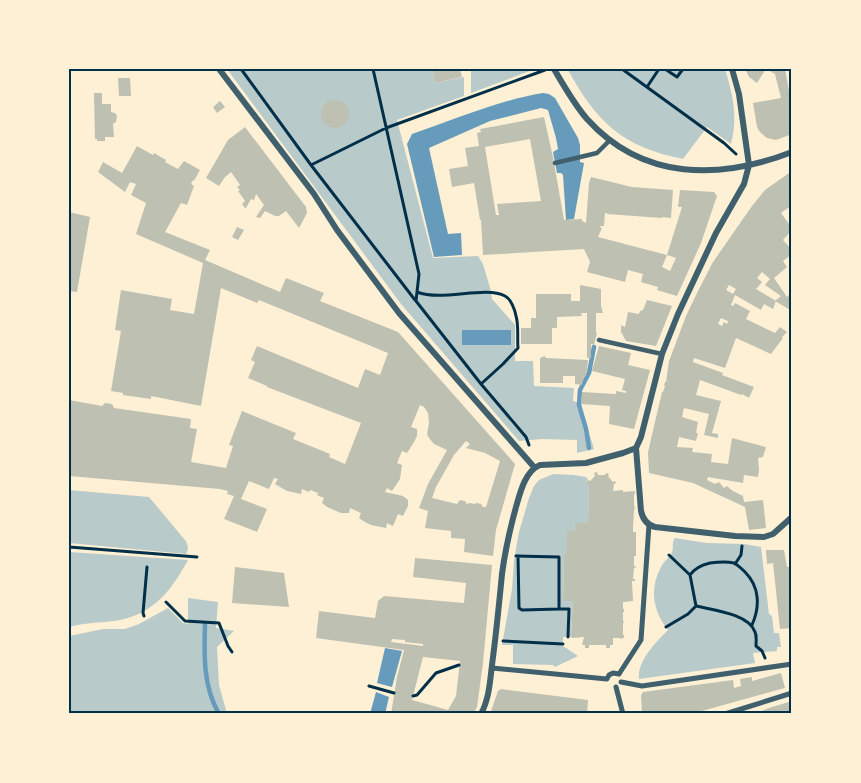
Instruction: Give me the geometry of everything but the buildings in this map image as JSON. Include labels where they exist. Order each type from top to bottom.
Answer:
[{"type":"street","points":[[219,69],[314,194],[337,230],[399,313],[534,467]]},
{"type":"street","points":[[554,69],[577,107],[598,130],[610,140],[641,158],[674,168],[706,170],[749,165],[792,152]]},
{"type":"street","points":[[732,69],[739,93],[749,165],[741,192],[716,233],[662,354],[641,437],[636,448],[640,511],[644,520],[655,527],[764,537],[773,534],[792,517]]},
{"type":"street","points":[[481,714],[486,706],[492,668],[505,555],[525,480],[534,467],[548,464],[586,463],[636,448]]},
{"type":"street","points":[[623,714],[619,674],[641,640],[649,525]]},
{"type":"street","points":[[619,674],[609,675],[608,683],[611,686],[619,684],[642,686],[792,664]]},
{"type":"street","points":[[492,668],[608,679]]},
{"type":"street","points":[[725,714],[790,694]]},
{"type":"lane","points":[[555,163],[597,153],[610,140]]},
{"type":"lane","points":[[599,340],[662,354]]},
{"type":"path","points":[[241,69],[311,165],[480,384],[526,437],[531,448],[534,467]]},
{"type":"path","points":[[373,69],[419,274],[417,301]]},
{"type":"path","points":[[311,165],[386,128],[547,69]]},
{"type":"path","points":[[622,69],[724,143],[749,165]]},
{"type":"path","points":[[647,87],[659,69]]},
{"type":"path","points":[[665,69],[677,77],[682,69]]},
{"type":"path","points":[[417,292],[427,296],[503,294],[509,298],[516,314],[518,348],[504,364],[480,384]]},
{"type":"path","points":[[735,564],[741,555],[742,546]]},
{"type":"path","points":[[69,547],[197,557]]},
{"type":"path","points":[[505,555],[559,557],[559,609]]},
{"type":"path","points":[[669,555],[690,575],[696,606]]},
{"type":"path","points":[[518,556],[519,609],[569,609],[568,636]]},
{"type":"path","points":[[690,575],[701,565],[719,562],[735,564],[751,578],[756,588],[757,613],[752,625]]},
{"type":"path","points":[[144,616],[147,567]]},
{"type":"path","points":[[166,602],[185,621],[219,623],[232,652]]},
{"type":"path","points":[[696,606],[733,615],[752,625],[756,634],[756,646],[762,651],[769,667]]},
{"type":"path","points":[[666,627],[688,614],[696,606]]},
{"type":"path","points":[[496,640],[563,644]]},
{"type":"path","points":[[413,696],[417,695],[435,673],[459,666]]},
{"type":"path","points":[[369,686],[392,692]]},
{"type":"shaded area","points":[[227,69],[432,69],[435,83],[464,77],[464,96],[397,120],[433,258],[478,256],[483,264],[492,299],[515,325],[515,361],[533,361],[534,386],[574,388],[573,401],[580,403],[594,449],[577,453],[577,440],[519,441],[401,304]]},
{"type":"shaded area","points":[[471,69],[535,69],[471,93]]},
{"type":"shaded area","points":[[569,69],[725,69],[734,106],[731,144],[707,127],[683,159],[662,154],[628,140],[614,130],[590,105]]},
{"type":"shaded area","points":[[553,474],[586,477],[588,480],[586,482],[589,484],[588,523],[575,523],[574,531],[567,531],[567,554],[564,554],[563,601],[573,601],[571,637],[563,637],[563,646],[578,656],[555,667],[553,665],[513,664],[513,645],[502,645],[519,532],[534,486],[539,480]]},
{"type":"shaded area","points":[[69,490],[149,497],[185,540],[188,547],[186,554],[69,543]]},
{"type":"shaded area","points":[[675,538],[761,547],[769,614],[772,616],[774,633],[779,633],[781,647],[777,647],[777,651],[753,653],[755,663],[639,679],[644,659],[668,630],[656,608],[654,592],[657,575],[672,552]]},
{"type":"shaded area","points":[[69,552],[188,560],[169,590],[153,606],[143,612],[120,620],[69,627]]},
{"type":"shaded area","points":[[188,598],[218,602],[216,628],[234,631],[217,647],[219,685],[227,714],[69,714],[69,636],[103,629],[125,629],[168,608],[183,623],[188,624]]},
{"type":"water","points":[[543,93],[555,98],[580,145],[580,162],[584,163],[574,219],[566,220],[563,175],[557,173],[553,152],[558,149],[548,110],[541,108],[490,121],[429,148],[448,234],[461,233],[462,255],[434,257],[407,144],[412,134],[493,105]]},
{"type":"water","points":[[462,330],[511,330],[511,345],[462,345]]},
{"type":"water","points":[[385,648],[402,651],[392,687],[377,683]]},
{"type":"water","points":[[376,692],[389,697],[385,714],[370,714]]},
{"type":"waterway","points":[[589,448],[579,405],[580,390],[589,373],[594,347]]},
{"type":"waterway","points":[[205,624],[207,682],[219,714]]}]
